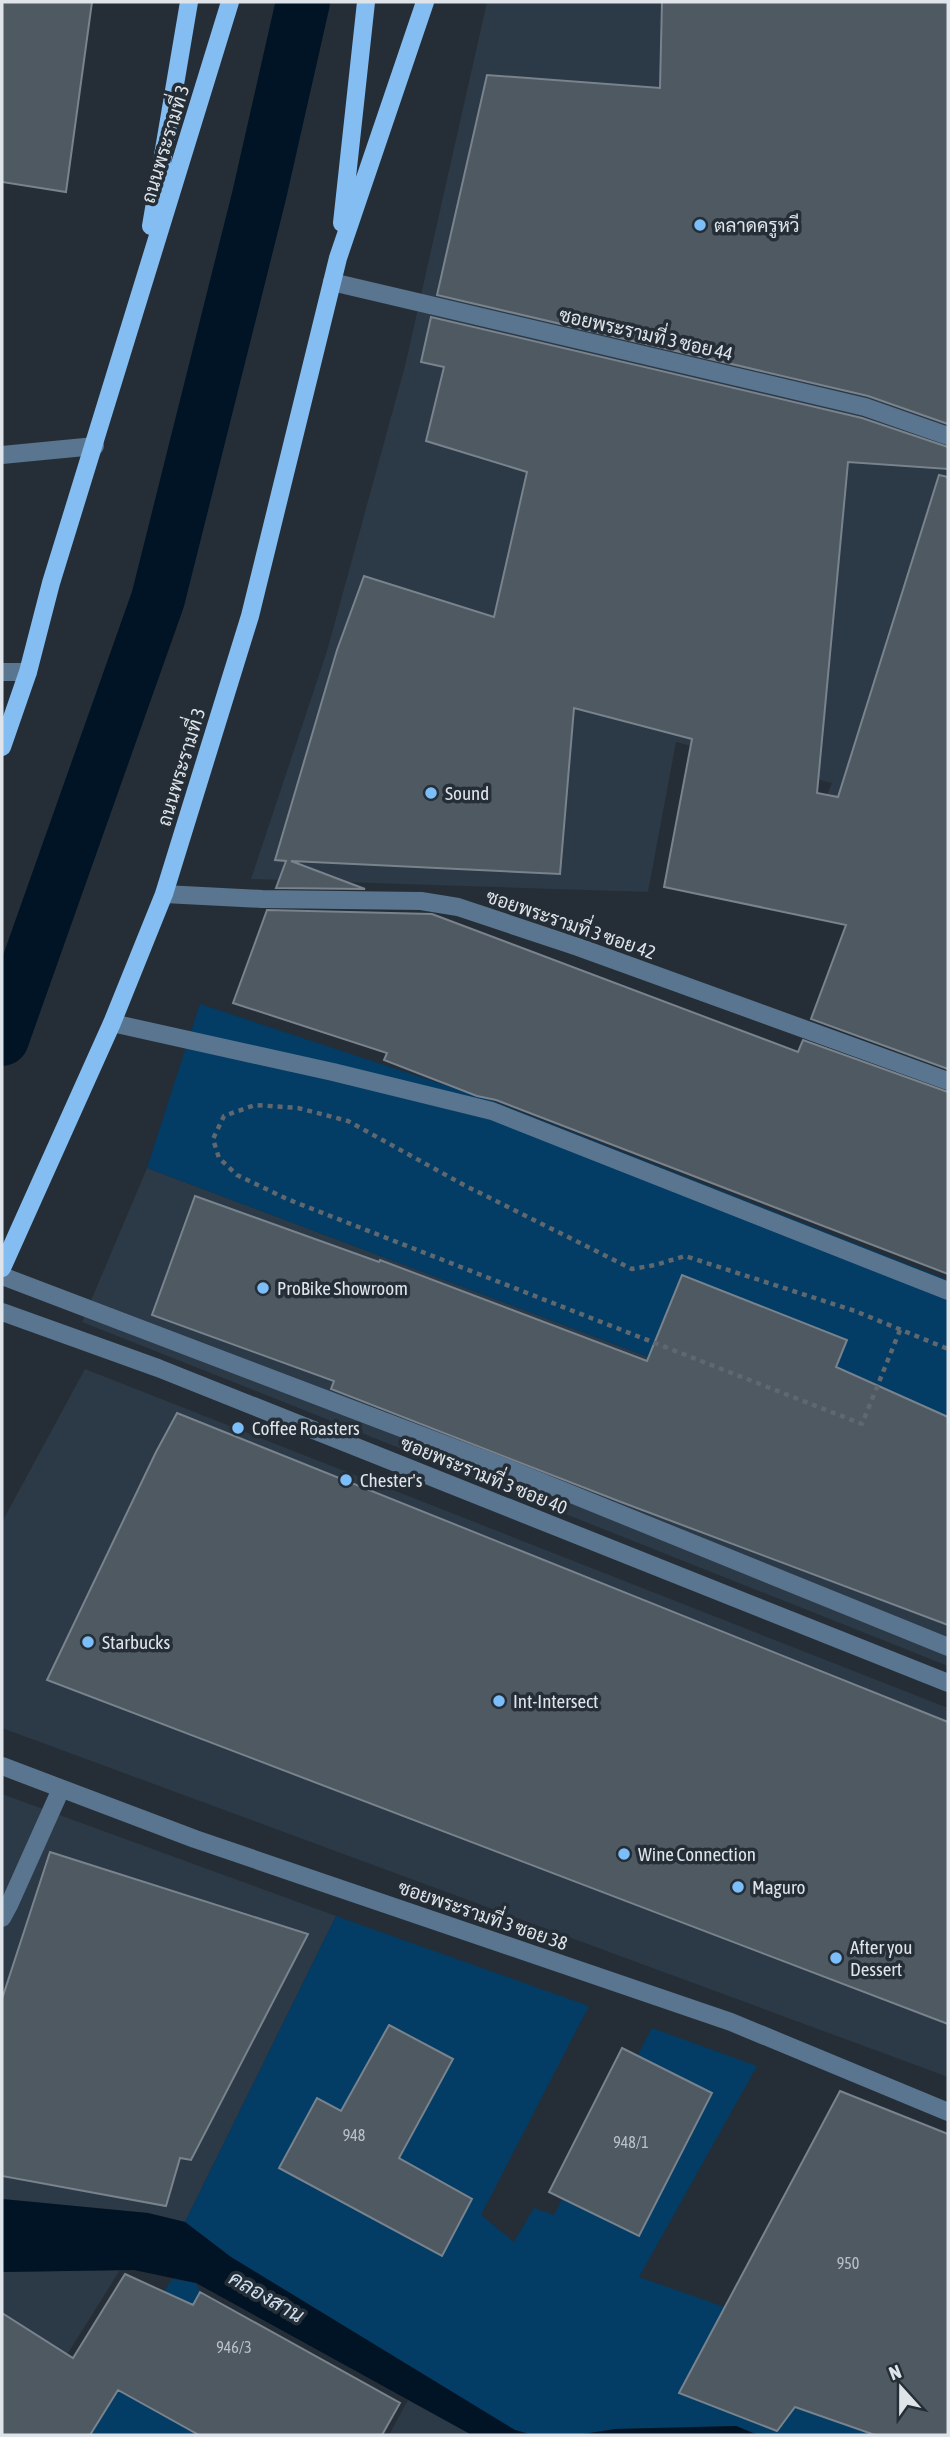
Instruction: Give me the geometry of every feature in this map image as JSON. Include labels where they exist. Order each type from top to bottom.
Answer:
[{"type":"main road","name":"ถนนพระรามที่ 3","points":[[139,299],[189,2]]},
{"type":"main road","name":"ถนนพระรามที่ 3","points":[[2,747],[28,672],[51,583],[230,2]]},
{"type":"main road","name":"ถนนพระรามที่ 3","points":[[338,258],[366,2]]},
{"type":"main road","name":"ถนนพระรามที่ 3","points":[[2,1268],[112,1023],[164,894],[250,616],[338,258],[425,2]]},
{"type":"street","name":"ซอยพระรามที่ 3 ซอย 44","points":[[332,282],[866,407],[948,436]]},
{"type":"street","points":[[2,455],[95,446]]},
{"type":"street","points":[[2,672],[28,672]]},
{"type":"street","name":"ซอยพระรามที่ 3 ซอย 42","points":[[164,894],[262,900],[421,901],[458,907],[578,947],[948,1081]]},
{"type":"street","points":[[112,1023],[333,1072],[492,1111],[948,1291]]},
{"type":"street","points":[[2,1258],[17,1232]]},
{"type":"street","points":[[2,1276],[512,1470],[948,1647]]},
{"type":"street","name":"ซอยพระรามที่ 3 ซอย 40","points":[[2,1312],[171,1373],[948,1683]]},
{"type":"street","name":"ซอยพระรามที่ 3 ซอย 38","points":[[2,1766],[208,1843],[732,2022],[948,2112]]},
{"type":"street","points":[[2,1918],[61,1788]]},
{"type":"path","points":[[900,1330],[862,1424],[287,1199],[237,1175],[219,1158],[213,1139],[225,1116],[255,1105],[298,1108],[348,1121],[464,1185],[632,1269],[685,1256],[855,1311],[948,1349]]},
{"type":"shaded area","points":[[487,2],[948,2],[948,904],[803,851],[832,783],[676,742],[648,892],[251,879],[327,651],[405,366]]},
{"type":"shaded area","points":[[200,1004],[493,1101],[948,1280],[948,1470],[147,1168]]},
{"type":"shaded area","points":[[147,1168],[948,1470],[948,1666],[82,1322]]},
{"type":"shaded area","name":"Int-Intersect","points":[[85,1369],[948,1708],[948,2077],[2,1728],[2,1522]]},
{"type":"shaded area","points":[[2,1794],[336,1916],[185,2222],[148,2213],[2,2199]]},
{"type":"shaded area","points":[[336,1916],[589,2006],[481,2215],[514,2242],[534,2208],[554,2215],[652,2028],[757,2066],[639,2277],[948,2385],[948,2435],[759,2435],[736,2426],[615,2429],[577,2435],[533,2435],[515,2430],[231,2257],[185,2222]]},
{"type":"shaded area","points":[[120,2270],[17,2435],[2,2435],[2,2272]]},
{"type":"shaded area","points":[[172,2279],[196,2283],[263,2429],[258,2435],[79,2435]]},
{"type":"shaded area","points":[[408,2400],[472,2435],[389,2435]]},
{"type":"water","name":"คลองสาน","points":[[2,2199],[148,2213],[185,2222],[231,2257],[515,2430],[533,2435],[472,2435],[196,2283],[134,2270],[2,2272]]},
{"type":"water","points":[[736,2426],[758,2435],[577,2435],[615,2429]]},
{"type":"building","points":[[2,2],[92,2],[66,192],[2,182]]},
{"type":"building","name":"ตลาดครูหวี","points":[[662,2],[948,2],[948,424],[868,396],[437,295],[487,75],[660,88]]},
{"type":"building","points":[[431,317],[862,418],[948,447],[948,469],[848,462],[817,793],[838,797],[939,475],[948,477],[948,1069],[811,1019],[846,925],[664,887],[692,739],[574,708],[560,874],[291,861],[365,889],[276,888],[286,861],[275,860],[337,650],[364,576],[494,617],[527,472],[426,441],[444,367],[421,362]]},
{"type":"building","points":[[267,910],[432,914],[798,1052],[803,1040],[948,1092],[948,1274],[496,1100],[477,1096],[384,1060],[387,1053],[233,1003]]},
{"type":"building","points":[[195,1196],[379,1262],[380,1260],[647,1361],[682,1275],[847,1340],[836,1367],[948,1417],[948,1625],[331,1389],[334,1381],[152,1315]]},
{"type":"building","name":"Int-Intersect","points":[[177,1413],[948,1722],[948,2024],[47,1680]]},
{"type":"building","points":[[50,1852],[308,1934],[191,2160],[180,2158],[166,2206],[2,2176],[2,1999]]},
{"type":"building","points":[[389,2025],[453,2059],[399,2158],[472,2199],[442,2256],[279,2168],[317,2098],[341,2111]]},
{"type":"building","points":[[622,2048],[712,2093],[639,2236],[549,2192]]},
{"type":"building","points":[[840,2091],[948,2134],[948,2435],[875,2435],[795,2407],[777,2431],[679,2393]]},
{"type":"building","points":[[125,2274],[193,2305],[200,2292],[400,2403],[382,2435],[199,2435],[118,2390],[90,2435],[2,2435],[2,2313],[73,2358]]},
{"type":"waterway","points":[[2,1039],[158,599],[259,196],[303,2]]},
{"type":"place","name":"ตลาดครูหวี","points":[[700,225]]},
{"type":"place","name":"Sound","points":[[431,793]]},
{"type":"place","name":"ProBike Showroom","points":[[263,1288]]},
{"type":"place","name":"Coffee Roasters","points":[[238,1428]]},
{"type":"place","name":"Chester's","points":[[346,1480]]},
{"type":"place","name":"Starbucks","points":[[88,1642]]},
{"type":"place","name":"Int-Intersect","points":[[499,1701]]},
{"type":"place","name":"Wine Connection","points":[[624,1854]]},
{"type":"place","name":"Maguro","points":[[738,1887]]},
{"type":"place","name":"After you Dessert","points":[[836,1958]]}]
